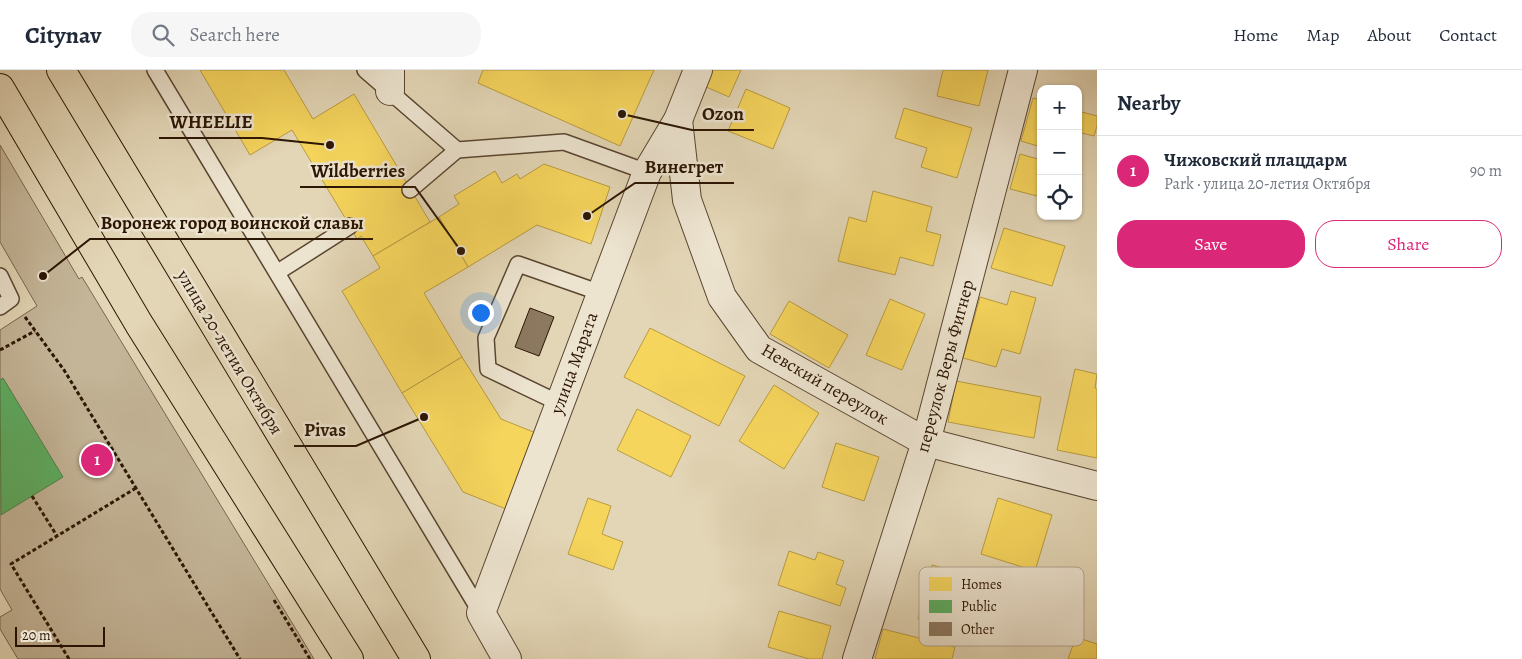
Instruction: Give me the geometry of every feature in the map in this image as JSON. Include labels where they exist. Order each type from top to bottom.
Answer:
[{"type":"main road","name":"улица 20-летия Октября","points":[[61,70],[416,659]]},
{"type":"main road","points":[[0,88],[139,324],[348,659]]},
{"type":"street","name":"улица Марата","points":[[481,613],[647,172],[678,120],[698,70]]},
{"type":"street","name":"переулок Веры Фигнер","points":[[857,659],[926,442],[1023,70]]},
{"type":"street","name":"Невский переулок","points":[[678,120],[687,200],[722,297],[759,349],[926,442],[1097,486]]},
{"type":"street","points":[[481,613],[507,659]]},
{"type":"lane","points":[[155,70],[481,613]]},
{"type":"lane","points":[[365,70],[390,81],[457,150]]},
{"type":"lane","points":[[410,190],[457,150],[564,142],[647,172]]},
{"type":"lane","points":[[278,272],[350,226]]},
{"type":"lane","points":[[559,404],[488,369],[486,338],[518,264],[601,293]]},
{"type":"lane","points":[[0,276],[6,302]]},
{"type":"path","points":[[6,302],[35,331],[64,370],[240,659]]},
{"type":"path","points":[[0,350],[35,331]]},
{"type":"path","points":[[69,659],[12,564],[136,488]]},
{"type":"path","points":[[32,496],[57,536]]},
{"type":"shaded area","points":[[0,145],[79,279],[82,277],[314,659],[18,659],[0,629],[0,617],[12,610],[0,589],[0,330],[37,306],[0,242]]},
{"type":"building: Homes","points":[[200,70],[284,70],[313,119],[354,94],[430,222],[373,256],[361,236],[357,239],[292,130],[250,155]]},
{"type":"building: Homes","points":[[483,70],[654,70],[620,146],[478,83]]},
{"type":"building: Homes","points":[[711,70],[741,70],[729,97],[704,86]]},
{"type":"building: Homes","points":[[943,70],[988,70],[979,106],[937,96]]},
{"type":"building: Homes","points":[[746,89],[790,108],[773,149],[728,131]]},
{"type":"building: Homes","points":[[1033,98],[1037,99],[1037,146],[1021,141]]},
{"type":"building: Homes","points":[[904,108],[972,128],[957,178],[921,167],[927,148],[895,138]]},
{"type":"building: Homes","points":[[1082,112],[1097,116],[1094,136],[1082,133]]},
{"type":"building: Homes","points":[[1020,154],[1037,159],[1037,196],[1010,189]]},
{"type":"building: Homes","points":[[544,164],[610,187],[591,244],[537,225],[468,267],[439,217],[459,204],[454,196],[495,171],[502,183],[517,174],[520,179]]},
{"type":"building: Homes","points":[[873,191],[932,207],[926,231],[941,235],[933,266],[900,257],[895,275],[838,261],[849,217],[866,222]]},
{"type":"building: Homes","points":[[439,217],[468,267],[424,293],[462,357],[402,393],[342,291],[380,268],[373,256]]},
{"type":"building: Homes","points":[[1004,228],[1065,246],[1052,286],[991,268]]},
{"type":"building: Homes","points":[[1011,291],[1036,298],[1020,354],[1002,349],[996,367],[963,358],[980,297],[1007,305]]},
{"type":"building: Homes","points":[[890,299],[925,314],[902,370],[866,355]]},
{"type":"building: Homes","points":[[789,301],[848,335],[829,368],[770,334]]},
{"type":"building: Homes","points":[[650,328],[745,376],[719,426],[624,377]]},
{"type":"building: Homes","points":[[462,357],[501,419],[536,433],[506,509],[463,492],[402,393]]},
{"type":"building: Homes","points":[[1075,369],[1097,374],[1095,388],[1097,389],[1097,458],[1057,450]]},
{"type":"building: Homes","points":[[956,381],[1041,397],[1034,438],[948,422]]},
{"type":"building: Homes","points":[[774,385],[819,413],[784,469],[739,441]]},
{"type":"building: Homes","points":[[637,409],[691,436],[671,477],[617,450]]},
{"type":"building: Homes","points":[[836,443],[879,457],[864,501],[822,487]]},
{"type":"building: Homes","points":[[588,498],[611,506],[602,534],[623,542],[613,570],[568,554]]},
{"type":"building: Homes","points":[[998,498],[1052,515],[1036,567],[1022,567],[981,554]]},
{"type":"building: Homes","points":[[789,551],[815,560],[818,552],[844,561],[836,584],[846,588],[840,606],[778,585]]},
{"type":"building: Homes","points":[[779,611],[831,626],[822,659],[809,659],[768,647]]},
{"type":"building: Homes","points":[[883,629],[919,638],[919,646],[955,647],[952,659],[875,659]]},
{"type":"building: Homes","points":[[1084,640],[1097,644],[1097,659],[1068,659],[1073,646],[1084,646]]},
{"type":"building: Public","points":[[3,378],[63,477],[1,515],[0,380]]},
{"type":"building: Other","points":[[530,308],[554,317],[539,356],[515,347]]},
{"type":"place","name":"Ozon","points":[[622,114]]},
{"type":"place","name":"WHEELIE","points":[[330,145]]},
{"type":"place","name":"Винегрет","points":[[587,216]]},
{"type":"place","name":"Wildberries","points":[[461,251]]},
{"type":"place","name":"Воронеж город воинской славы","points":[[43,276]]},
{"type":"place","name":"Pivas","points":[[424,417]]},
{"type":"place","name":"Чижовский плацдарм","points":[[97,460]]}]
